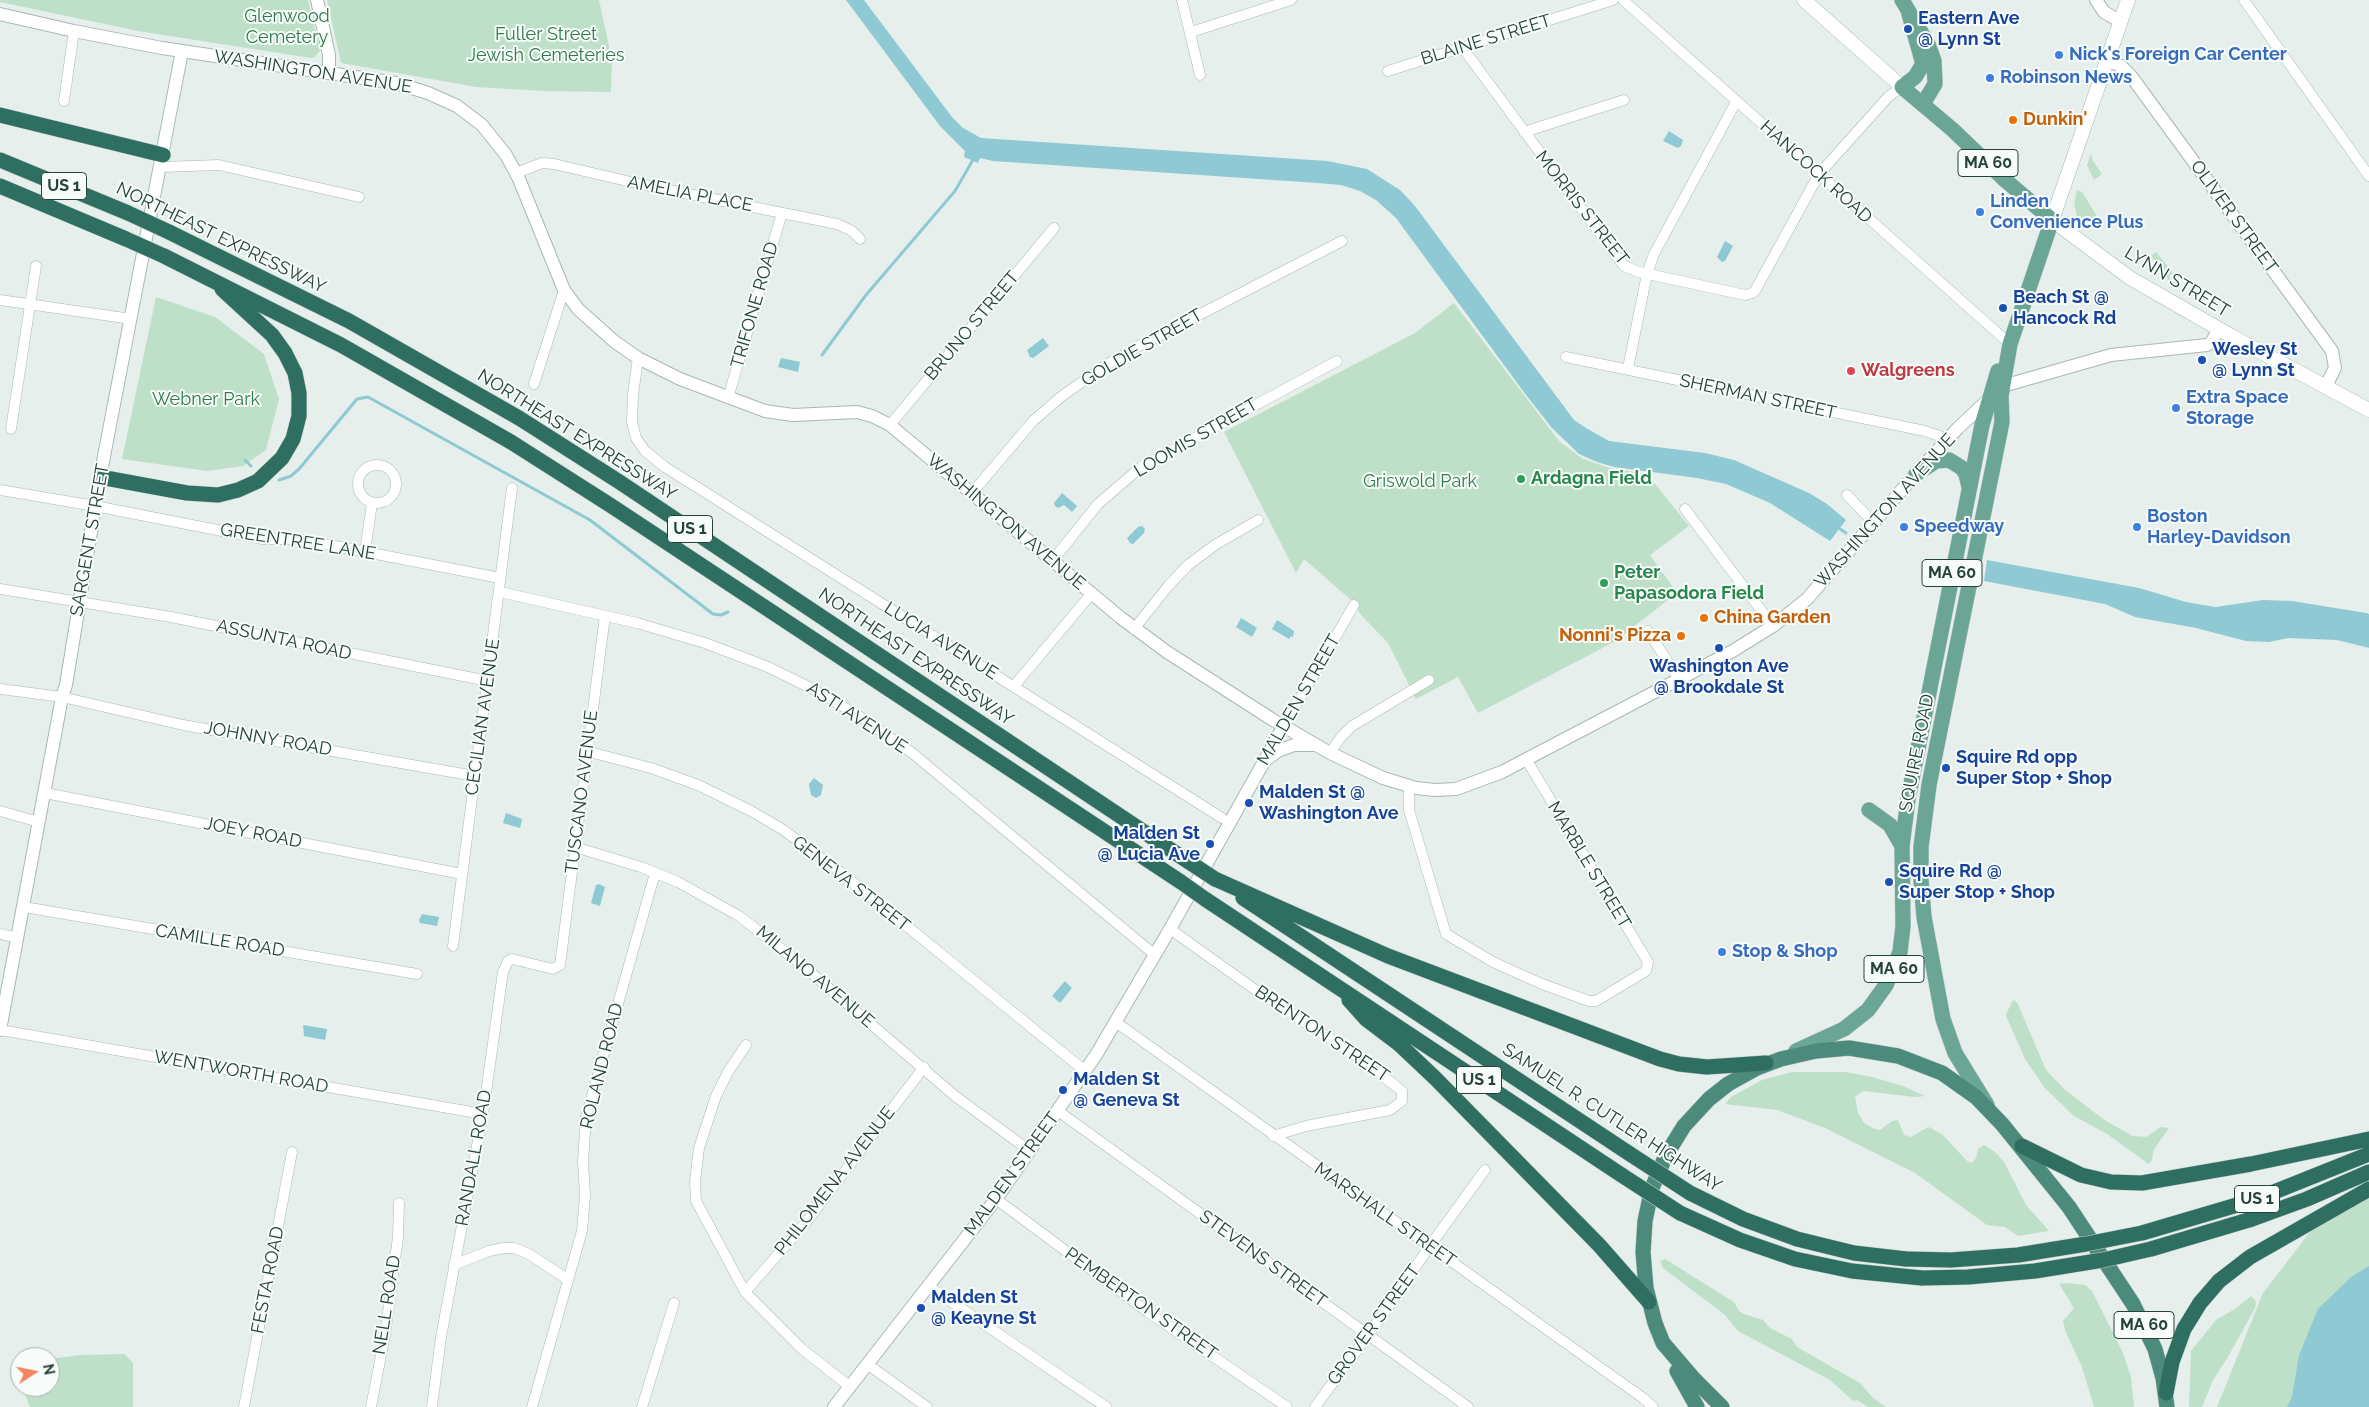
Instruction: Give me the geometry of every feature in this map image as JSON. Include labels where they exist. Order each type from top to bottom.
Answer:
[{"type":"highway","points":[[0,115],[162,161]]},
{"type":"highway","name":"NORTHEAST EXPRESSWAY","points":[[0,160],[128,213],[349,321],[519,418],[618,481],[1349,968]]},
{"type":"highway","name":"US 1","points":[[0,186],[126,239],[214,280],[392,373],[544,462],[1623,1176],[1680,1213],[1740,1240],[1795,1258],[1852,1271],[1922,1278],[1968,1277],[2035,1271],[2096,1261],[2151,1249],[2252,1219],[2308,1199],[2369,1172]]},
{"type":"highway","points":[[100,477],[187,493],[218,495],[238,490],[258,481],[275,467],[288,449],[297,428],[300,405],[298,383],[290,363],[279,344],[264,326],[242,308],[214,280]]},
{"type":"highway","points":[[1215,879],[1388,956],[1660,1059],[1678,1064],[1707,1067],[1771,1062],[1806,1052],[1838,1048],[1867,1049],[1925,1065],[1972,1094],[1995,1116]]},
{"type":"highway","name":"SAMUEL R. CUTLER HIGHWAY","points":[[1349,968],[1690,1193],[1743,1219],[1797,1239],[1854,1253],[1906,1259],[1951,1260],[2018,1255],[2086,1244],[2142,1233],[2254,1200],[2369,1154]]},
{"type":"highway","points":[[1334,984],[1366,1019],[1399,1044],[1440,1083],[1599,1245],[1649,1302]]},
{"type":"highway","name":"MA 60","points":[[1697,1407],[1662,1343],[1649,1302],[1643,1258],[1644,1221],[1652,1188],[1663,1161],[1684,1126],[1709,1100],[1734,1080],[1771,1062]]},
{"type":"highway","name":"MA 60","points":[[1995,1116],[2022,1146],[2088,1234],[2133,1304],[2155,1349],[2166,1400]]},
{"type":"highway","points":[[2022,1146],[2081,1175],[2111,1182],[2142,1183],[2260,1163],[2369,1139]]},
{"type":"highway","points":[[2166,1400],[2172,1362],[2184,1330],[2200,1303],[2219,1281],[2250,1257],[2369,1188]]},
{"type":"highway","points":[[1662,1343],[1722,1407]]},
{"type":"main road","name":"LYNN STREET","points":[[1804,0],[2052,220],[2130,278],[2219,329],[2369,410]]},
{"type":"main road","points":[[1902,0],[1928,44],[1934,61],[1935,81],[1923,104]]},
{"type":"main road","points":[[2052,220],[2128,0]]},
{"type":"main road","points":[[1902,87],[1915,77],[1923,64],[1909,14]]},
{"type":"main road","name":"MA 60","points":[[2003,386],[2010,344],[2052,220]]},
{"type":"main road","name":"MA 60","points":[[1989,398],[2003,357],[2010,344]]},
{"type":"main road","name":"SQUIRE ROAD","points":[[1995,1116],[1961,1064],[1947,1032],[1924,917],[1921,864],[1926,801],[2002,422],[2003,386]]},
{"type":"main road","name":"SQUIRE ROAD","points":[[1771,1062],[1831,1037],[1851,1025],[1868,1010],[1886,985],[1897,961],[1903,934],[1902,846],[1908,799],[1989,398]]},
{"type":"main road","points":[[1916,474],[1936,461],[1949,460],[1958,464],[1966,474],[1968,496]]},
{"type":"main road","points":[[1869,810],[1890,825],[1902,846]]},
{"type":"street","points":[[317,0],[329,55],[329,72]]},
{"type":"street","points":[[1182,0],[1200,75]]},
{"type":"street","points":[[1191,32],[1291,0]]},
{"type":"street","name":"BLAINE STREET","points":[[1388,71],[1612,0]]},
{"type":"street","name":"HANCOCK ROAD","points":[[1623,0],[2010,344]]},
{"type":"street","points":[[2096,0],[2104,12],[2120,22]]},
{"type":"street","points":[[2244,0],[2369,176]]},
{"type":"street","name":"WASHINGTON AVENUE","points":[[0,14],[74,32],[407,86],[452,104],[489,132],[506,155],[516,173],[564,290],[578,309],[602,331],[638,358],[680,379],[747,406],[778,414],[857,412],[872,416],[890,425],[1134,629],[1186,664],[1330,753],[1383,778],[1409,787],[1435,790],[1464,787],[1526,759],[1731,652],[1773,626],[1807,599],[1948,439],[2003,386]]},
{"type":"street","points":[[64,101],[74,32]]},
{"type":"street","name":"MORRIS STREET","points":[[1462,47],[1624,266],[1631,270],[1738,294],[1750,294],[1756,289],[1819,174]]},
{"type":"street","name":"SARGENT STREET","points":[[0,1030],[62,697],[66,685],[100,477],[182,51]]},
{"type":"street","name":"OLIVER STREET","points":[[2108,60],[2121,66],[2131,76],[2332,350],[2336,365],[2326,386]]},
{"type":"street","points":[[1819,174],[1889,96],[1902,87]]},
{"type":"street","points":[[1524,132],[1624,100]]},
{"type":"street","points":[[1628,368],[1647,274],[1654,254],[1736,102]]},
{"type":"street","points":[[162,161],[218,165],[359,196]]},
{"type":"street","name":"AMELIA PLACE","points":[[516,173],[542,163],[554,164],[644,185],[837,224],[852,231],[860,239]]},
{"type":"street","name":"TRIFONE ROAD","points":[[728,398],[782,213]]},
{"type":"street","name":"BRUNO STREET","points":[[890,425],[1054,228]]},
{"type":"street","name":"GOLDIE STREET","points":[[972,493],[1033,421],[1062,396],[1103,367],[1136,347],[1342,241]]},
{"type":"street","points":[[12,429],[36,266]]},
{"type":"street","points":[[534,384],[564,290]]},
{"type":"street","points":[[0,300],[131,320]]},
{"type":"street","points":[[2003,386],[2111,355],[2208,345],[2219,329]]},
{"type":"street","name":"SHERMAN STREET","points":[[1566,357],[1628,368],[1821,411],[1925,431],[1948,439]]},
{"type":"street","name":"LUCIA AVENUE","points":[[638,358],[633,395],[632,422],[636,438],[645,452],[1226,820]]},
{"type":"street","name":"LOOMIS STREET","points":[[1053,560],[1098,504],[1141,467],[1336,361]]},
{"type":"street","name":"CECILIAN AVENUE","points":[[453,946],[512,488]]},
{"type":"street","name":"GREENTREE LANE","points":[[0,490],[95,506],[263,539],[297,538],[500,578]]},
{"type":"street","points":[[1847,495],[1873,522]]},
{"type":"street","points":[[365,551],[372,503]]},
{"type":"street","points":[[1685,509],[1773,626]]},
{"type":"street","points":[[1134,629],[1169,585],[1188,565],[1215,545],[1258,520]]},
{"type":"street","name":"ASSUNTA ROAD","points":[[0,589],[171,617],[488,681]]},
{"type":"street","name":"ASTI AVENUE","points":[[500,592],[670,632],[740,656],[800,682],[859,716],[928,766],[1155,955]]},
{"type":"street","points":[[1014,686],[1092,593]]},
{"type":"street","name":"MALDEN STREET","points":[[834,1407],[996,1199],[1086,1071],[1117,1023],[1170,929],[1226,820],[1263,763],[1354,605]]},
{"type":"street","name":"TUSCANO AVENUE","points":[[558,968],[605,616]]},
{"type":"street","points":[[1648,631],[1679,679]]},
{"type":"street","points":[[1330,753],[1341,737],[1352,726],[1429,680]]},
{"type":"street","name":"JOHNNY ROAD","points":[[0,689],[62,697],[183,724],[475,776]]},
{"type":"street","points":[[1263,763],[1288,747],[1302,744],[1318,746]]},
{"type":"street","name":"GENEVA STREET","points":[[586,751],[650,768],[698,785],[751,811],[782,830],[839,871],[1086,1071]]},
{"type":"street","name":"MARBLE STREET","points":[[1409,787],[1409,810],[1446,934],[1493,962],[1589,1001],[1600,999],[1646,971],[1648,967],[1647,960],[1526,759]]},
{"type":"street","name":"JOEY ROAD","points":[[44,793],[462,874]]},
{"type":"street","points":[[0,811],[39,822]]},
{"type":"street","name":"MILANO AVENUE","points":[[574,847],[655,873],[701,893],[749,923],[802,964],[924,1067],[955,1096],[1030,1151]]},
{"type":"street","name":"ROLAND ROAD","points":[[532,1407],[584,1217],[583,1162],[586,1117],[655,873]]},
{"type":"street","name":"CAMILLE ROAD","points":[[24,907],[417,974]]},
{"type":"street","name":"BRENTON STREET","points":[[1170,929],[1258,991],[1365,1062],[1402,1091],[1402,1101],[1390,1110],[1306,1126],[1273,1136]]},
{"type":"street","points":[[0,934],[18,938]]},
{"type":"street","name":"RANDALL ROAD","points":[[432,1407],[441,1337],[483,1114],[500,988],[506,966],[513,959],[553,969],[558,968]]},
{"type":"street","name":"MARSHALL STREET","points":[[1117,1023],[1653,1407]]},
{"type":"street","name":"WENTWORTH ROAD","points":[[0,1030],[483,1114]]},
{"type":"street","points":[[746,1045],[728,1072],[716,1096],[699,1148],[695,1181],[696,1201],[745,1292],[802,1349],[849,1386]]},
{"type":"street","name":"PHILOMENA AVENUE","points":[[745,1292],[807,1221],[924,1067]]},
{"type":"street","name":"STEVENS STREET","points":[[1058,1111],[1468,1407]]},
{"type":"street","name":"FESTA ROAD","points":[[244,1407],[292,1152]]},
{"type":"street","name":"GROVER STREET","points":[[1315,1407],[1369,1335],[1429,1247],[1485,1170]]},
{"type":"street","name":"PEMBERTON STREET","points":[[996,1199],[1163,1323],[1288,1407]]},
{"type":"street","name":"NELL ROAD","points":[[371,1407],[385,1336],[398,1237],[399,1203]]},
{"type":"street","points":[[454,1265],[489,1251],[514,1248],[529,1254],[567,1279]]},
{"type":"street","points":[[928,1286],[1106,1407]]},
{"type":"street","points":[[642,1407],[674,1303]]},
{"type":"street","points":[[867,1364],[927,1407]]},
{"type":"green space","name":"Glenwood Cemetery","points":[[0,0],[308,0],[320,50],[315,57],[311,58],[138,31],[0,2]]},
{"type":"green space","name":"Fuller Street Jewish Cemeteries","points":[[327,0],[599,0],[612,60],[611,92],[543,91],[476,87],[341,63]]},
{"type":"green space","points":[[2091,153],[2093,161],[2102,174],[2094,180],[2087,165]]},
{"type":"green space","points":[[2077,190],[2082,192],[2100,221],[2096,226],[2077,216],[2074,203]]},
{"type":"green space","points":[[2156,252],[2173,273],[2169,276],[2172,281],[2170,282],[2151,256]]},
{"type":"green space","name":"Webner Park","points":[[156,297],[215,317],[264,354],[279,399],[266,450],[243,466],[207,471],[122,459]]},
{"type":"green space","name":"Griswold Park","points":[[1454,303],[1559,441],[1583,459],[1609,468],[1647,474],[1689,526],[1650,555],[1677,593],[1614,642],[1478,713],[1458,677],[1416,699],[1388,643],[1362,616],[1350,599],[1304,559],[1296,573],[1224,432],[1415,333]]},
{"type":"green space","points":[[2013,1000],[2017,1002],[2046,1070],[2065,1090],[2106,1121],[2133,1136],[2146,1137],[2161,1127],[2169,1128],[2153,1151],[2152,1160],[2149,1164],[2107,1134],[2074,1116],[2044,1087],[2025,1059],[2007,1018],[2006,1014]]},
{"type":"green space","points":[[1792,1072],[1845,1072],[1903,1086],[1925,1096],[1915,1097],[1863,1091],[1855,1097],[1858,1113],[1864,1123],[1875,1129],[1880,1130],[1892,1121],[1898,1120],[1904,1135],[1911,1137],[1928,1127],[1931,1128],[1943,1135],[1967,1161],[1972,1163],[1976,1158],[1978,1149],[1984,1145],[1995,1152],[2004,1162],[2026,1205],[2049,1231],[2018,1236],[2005,1227],[1987,1225],[1915,1173],[1825,1128],[1777,1110],[1725,1104],[1731,1097],[1762,1080]]},
{"type":"green space","points":[[2369,1196],[2369,1407],[2217,1407],[2263,1293],[2310,1232]]},
{"type":"green space","points":[[1665,1259],[1734,1302],[1739,1311],[1763,1320],[1770,1328],[1792,1339],[1797,1347],[1860,1383],[1873,1398],[1886,1407],[1868,1407],[1857,1400],[1853,1401],[1830,1380],[1738,1331],[1725,1315],[1663,1268],[1660,1261]]},
{"type":"green space","points":[[2059,1284],[2085,1285],[2092,1291],[2123,1353],[2131,1377],[2134,1407],[2094,1407],[2082,1367],[2066,1333],[2063,1321],[2074,1308]]},
{"type":"green space","points":[[2251,1296],[2256,1301],[2255,1308],[2213,1380],[2202,1407],[2189,1407],[2191,1351],[2216,1320],[2235,1309]]},
{"type":"green space","points":[[125,1354],[133,1363],[133,1407],[30,1407],[26,1397],[60,1397],[60,1358],[80,1355]]},
{"type":"water","points":[[846,0],[864,0],[952,117],[963,128],[981,138],[1327,161],[1367,169],[1400,190],[1415,206],[1574,420],[1609,441],[1705,453],[1734,460],[1809,493],[1827,504],[1846,520],[1830,541],[1770,503],[1726,484],[1697,478],[1614,467],[1579,454],[1552,428],[1526,395],[1396,218],[1376,200],[1360,191],[1341,185],[1318,183],[993,161],[980,158],[978,163],[964,157],[965,151],[940,126]]},
{"type":"water","points":[[1669,131],[1683,140],[1678,148],[1663,141]]},
{"type":"water","points":[[1725,241],[1733,246],[1725,261],[1722,262],[1717,257]]},
{"type":"water","points":[[1043,338],[1049,346],[1033,358],[1030,357],[1027,350]]},
{"type":"water","points":[[781,358],[800,362],[798,372],[778,367]]},
{"type":"water","points":[[1062,493],[1077,506],[1072,512],[1064,505],[1058,508],[1055,506],[1054,503]]},
{"type":"water","points":[[1142,526],[1145,529],[1144,533],[1133,544],[1130,543],[1127,538],[1138,527]]},
{"type":"water","points":[[1987,560],[2139,588],[2186,602],[2215,607],[2263,600],[2292,601],[2366,613],[2369,614],[2369,648],[2337,640],[2288,638],[2269,642],[2246,641],[2196,628],[2135,617],[2105,604],[1984,581]]},
{"type":"water","points":[[1241,618],[1257,628],[1252,637],[1236,627]]},
{"type":"water","points":[[1277,620],[1294,631],[1293,637],[1291,636],[1289,639],[1272,629]]},
{"type":"water","points":[[814,778],[823,785],[821,795],[816,798],[811,795],[809,784]]},
{"type":"water","points":[[506,813],[522,819],[520,828],[503,823]]},
{"type":"water","points":[[599,884],[605,887],[600,906],[591,903],[596,885]]},
{"type":"water","points":[[422,914],[439,917],[437,926],[420,923],[419,920]]},
{"type":"water","points":[[1065,981],[1072,988],[1060,1003],[1052,996]]},
{"type":"water","points":[[303,1025],[327,1029],[325,1040],[304,1036]]},
{"type":"water","points":[[2369,1266],[2369,1407],[2287,1407],[2292,1397],[2299,1355],[2318,1309],[2351,1277]]},
{"type":"waterway","points":[[822,355],[866,295],[955,191],[974,158]]},
{"type":"waterway","points":[[279,480],[291,476],[299,469],[357,399],[368,397],[590,520],[713,614],[721,615],[728,612]]},
{"type":"waterway","points":[[245,460],[251,466]]},
{"type":"waterway","points":[[1837,527],[1846,533]]},
{"type":"place","name":"Eastern Ave @ Lynn St","points":[[1908,29]]},
{"type":"place","name":"Nick's Foreign Car Center","points":[[2059,55]]},
{"type":"place","name":"Robinson News","points":[[1990,78]]},
{"type":"place","name":"Dunkin'","points":[[2013,120]]},
{"type":"place","name":"Linden Convenience Plus","points":[[1980,212]]},
{"type":"place","name":"Beach St @ Hancock Rd","points":[[2003,308]]},
{"type":"place","name":"Wesley St @ Lynn St","points":[[2202,360]]},
{"type":"place","name":"Walgreens","points":[[1851,371]]},
{"type":"place","name":"Extra Space Storage","points":[[2176,408]]},
{"type":"place","name":"Ardagna Field","points":[[1521,479]]},
{"type":"place","name":"Speedway","points":[[1904,527]]},
{"type":"place","name":"Boston Harley-Davidson","points":[[2137,527]]},
{"type":"place","name":"Peter Papasodora Field","points":[[1604,583]]},
{"type":"place","name":"China Garden","points":[[1704,618]]},
{"type":"place","name":"Nonni's Pizza","points":[[1681,636]]},
{"type":"place","name":"Washington Ave @ Brookdale St","points":[[1719,648]]},
{"type":"place","name":"Squire Rd opp Super Stop + Shop","points":[[1946,768]]},
{"type":"place","name":"Malden St @ Washington Ave","points":[[1249,803]]},
{"type":"place","name":"Malden St @ Lucia Ave","points":[[1210,844]]},
{"type":"place","name":"Squire Rd @ Super Stop + Shop","points":[[1889,882]]},
{"type":"place","name":"Stop & Shop","points":[[1722,952]]},
{"type":"place","name":"Malden St @ Geneva St","points":[[1063,1090]]},
{"type":"place","name":"Malden St @ Keayne St","points":[[921,1308]]}]
